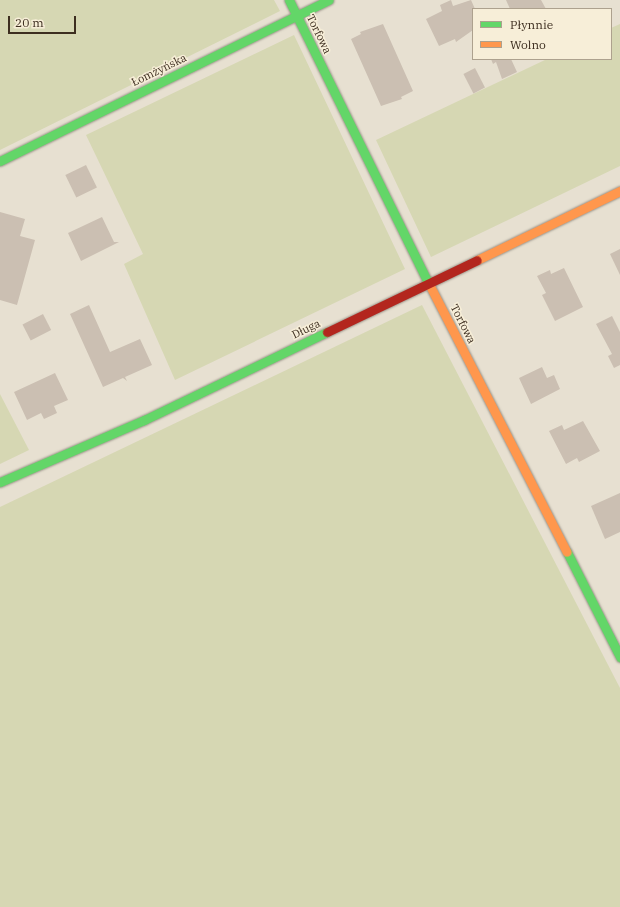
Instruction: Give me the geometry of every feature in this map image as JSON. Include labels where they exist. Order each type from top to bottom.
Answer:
[{"type":"street","name":"Torfowa","points":[[289,0],[429,283],[620,658]]},
{"type":"street","name":"Łomżyńska","points":[[0,161],[329,0]]},
{"type":"street","name":"Długa","points":[[0,482],[144,420],[620,191]]},
{"type":"green space","points":[[0,0],[274,0],[280,11],[0,150]]},
{"type":"green space","points":[[620,24],[620,166],[431,257],[376,140],[545,60],[612,60],[612,28]]},
{"type":"green space","points":[[294,35],[405,269],[175,380],[124,264],[143,254],[86,135]]},
{"type":"green space","points":[[422,305],[620,688],[620,907],[0,907],[0,507]]},
{"type":"green space","points":[[0,394],[29,450],[0,464]]},
{"type":"building","points":[[451,0],[453,6],[471,0],[475,8],[472,8],[472,31],[456,42],[455,39],[439,46],[426,19],[442,11],[440,5]]},
{"type":"building","points":[[506,0],[541,0],[545,8],[510,8]]},
{"type":"building","points":[[383,24],[413,91],[401,97],[402,99],[381,106],[351,39],[361,34],[360,32]]},
{"type":"building","points":[[491,60],[511,60],[517,72],[502,79],[496,62],[493,64]]},
{"type":"building","points":[[475,68],[485,88],[473,94],[463,74]]},
{"type":"building","points":[[86,165],[97,187],[76,198],[65,175]]},
{"type":"building","points":[[0,212],[25,219],[20,236],[35,240],[17,305],[0,300]]},
{"type":"building","points":[[102,217],[114,242],[119,242],[81,261],[68,233]]},
{"type":"building","points":[[620,249],[620,275],[610,254]]},
{"type":"building","points":[[564,268],[583,307],[555,321],[542,295],[546,293],[537,276],[550,270],[551,274]]},
{"type":"building","points":[[89,305],[110,352],[140,339],[152,365],[125,377],[127,381],[123,378],[103,387],[70,314]]},
{"type":"building","points":[[43,314],[51,330],[31,340],[23,324]]},
{"type":"building","points":[[612,316],[620,332],[620,365],[614,368],[608,356],[612,354],[596,324]]},
{"type":"building","points":[[542,367],[547,378],[554,375],[560,389],[531,404],[519,378]]},
{"type":"building","points":[[55,373],[68,400],[54,406],[57,413],[44,419],[41,413],[27,420],[14,392]]},
{"type":"building","points":[[583,421],[600,451],[579,462],[577,458],[566,464],[549,431],[562,425],[564,430]]},
{"type":"building","points":[[620,493],[620,532],[605,539],[591,506]]},
{"type":"traffic: fast","points":[[289,0],[429,284]]},
{"type":"traffic: fast","points":[[0,161],[329,0]]},
{"type":"traffic: fast","points":[[0,482],[144,420],[327,332]]},
{"type":"traffic: fast","points":[[567,552],[620,657]]},
{"type":"traffic: slow","points":[[477,260],[620,191]]},
{"type":"traffic: slow","points":[[429,284],[567,552]]},
{"type":"traffic: jam","points":[[327,332],[477,260]]}]
